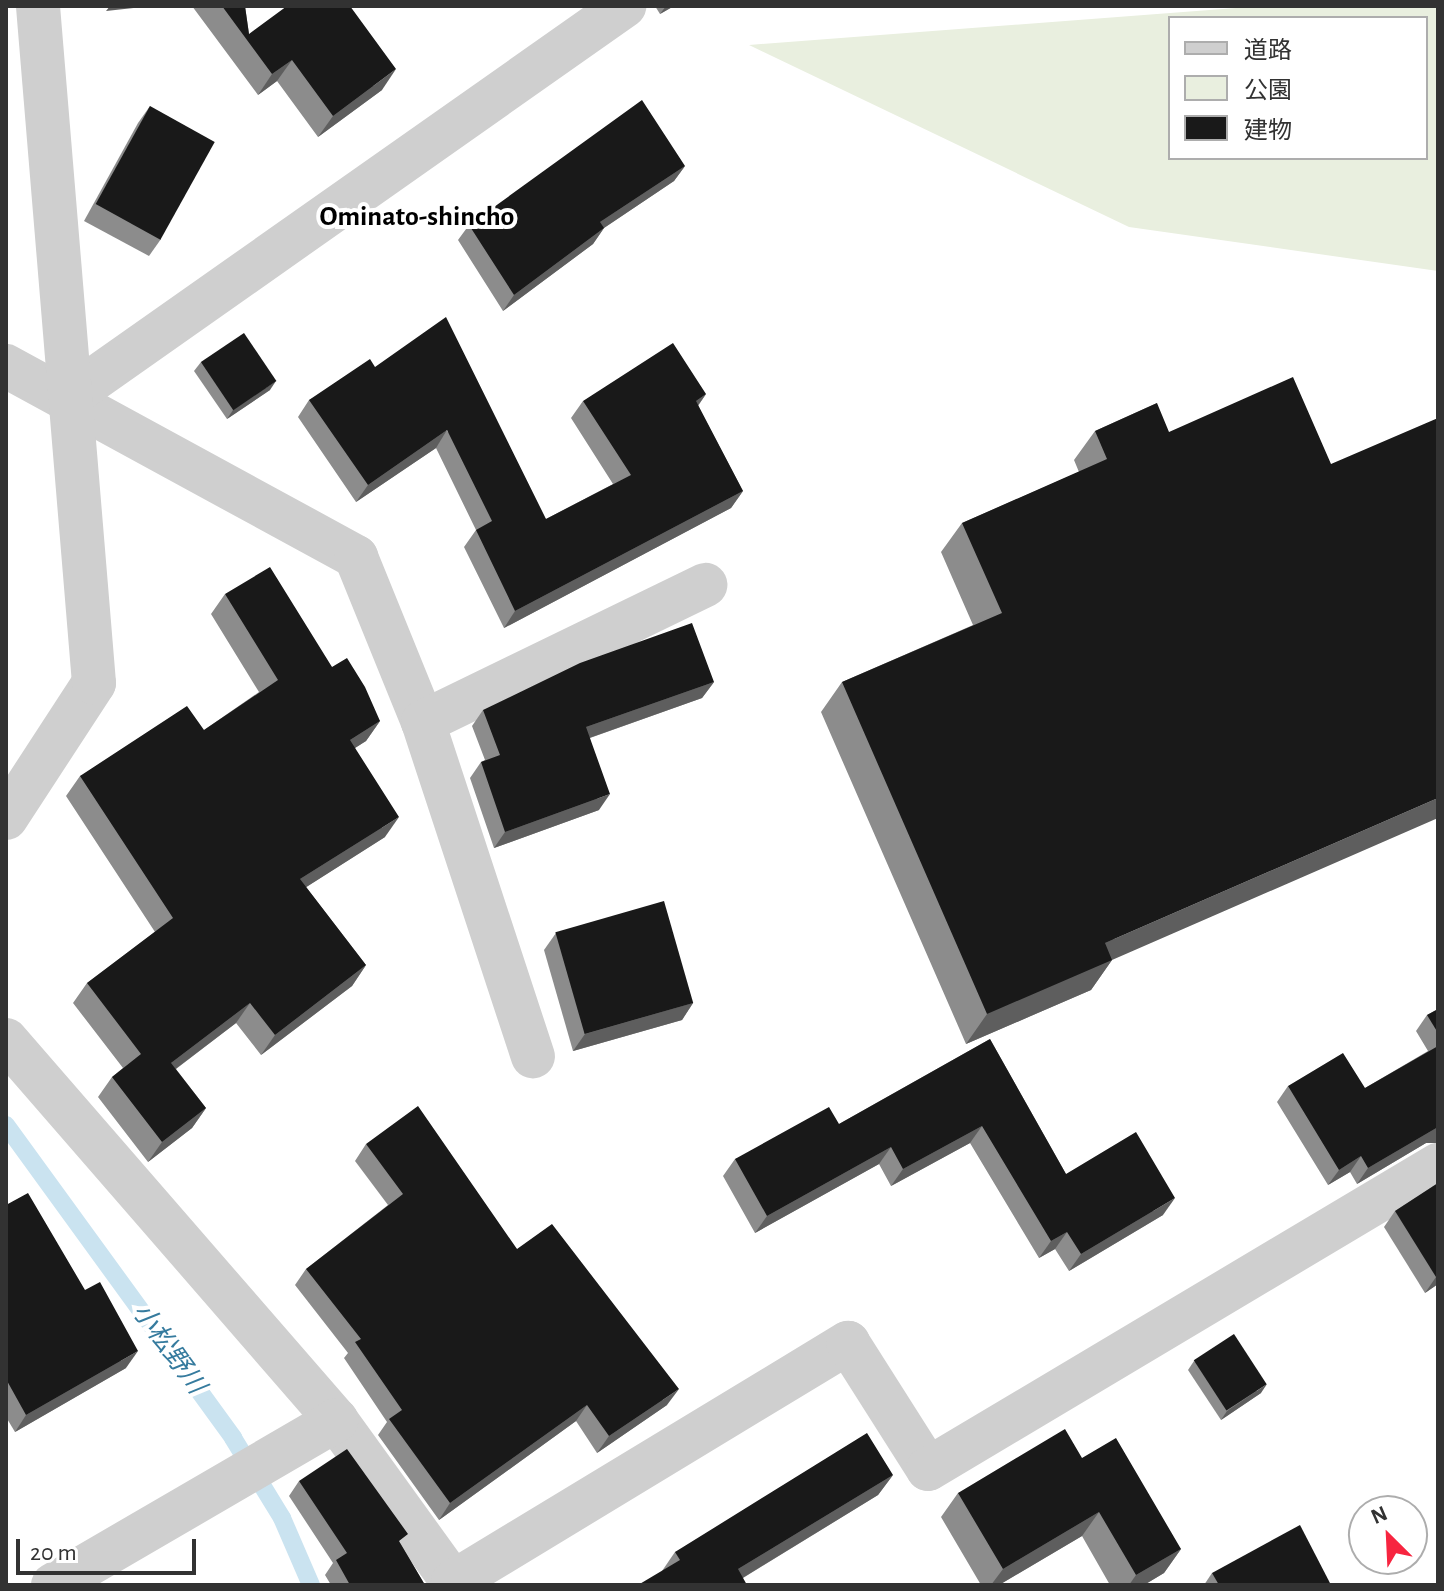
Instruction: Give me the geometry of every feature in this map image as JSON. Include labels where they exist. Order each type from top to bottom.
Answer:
[{"type":"street","points":[[6,818],[94,683],[38,6]]},
{"type":"street","points":[[70,396],[624,6]]},
{"type":"street","points":[[6,366],[70,396],[356,557],[423,722],[533,1056]]},
{"type":"street","points":[[423,722],[705,585]]},
{"type":"street","points":[[6,1040],[336,1420],[454,1583],[848,1343],[928,1469],[1438,1165]]},
{"type":"street","points":[[53,1585],[336,1420]]},
{"type":"green space","points":[[1262,6],[1438,6],[1438,271],[1129,227],[749,45]]},
{"type":"building","points":[[222,6],[245,6],[249,34],[287,6],[350,6],[396,69],[333,116],[292,60],[272,74]]},
{"type":"building","points":[[642,100],[685,166],[600,222],[604,228],[514,295],[469,225]]},
{"type":"building","points":[[150,106],[215,142],[160,240],[96,204]]},
{"type":"building","points":[[446,317],[546,519],[631,475],[583,401],[673,343],[706,394],[696,401],[743,491],[515,611],[476,530],[492,521],[447,430],[368,485],[309,400],[370,359],[375,367]]},
{"type":"building","points":[[244,333],[276,381],[233,410],[201,362]]},
{"type":"building","points":[[1293,377],[1331,464],[1438,418],[1438,798],[1105,943],[1112,960],[987,1014],[842,682],[1002,613],[962,523],[1107,459],[1095,431],[1157,403],[1169,432]]},
{"type":"building","points":[[270,567],[332,667],[347,658],[365,687],[380,721],[350,740],[399,817],[300,879],[366,965],[275,1035],[250,1003],[171,1063],[206,1108],[162,1142],[112,1077],[141,1054],[87,983],[173,918],[80,776],[187,706],[204,730],[278,680],[225,594]]},
{"type":"building","points":[[692,623],[714,682],[586,727],[610,794],[505,832],[481,762],[500,755],[483,710],[580,663]]},
{"type":"building","points":[[664,901],[693,1003],[585,1034],[555,932]]},
{"type":"building","points":[[1438,1009],[1438,1033],[1427,1015]]},
{"type":"building","points":[[990,1039],[1066,1174],[1136,1132],[1175,1198],[1081,1254],[1067,1232],[1051,1241],[982,1126],[903,1169],[891,1147],[767,1216],[735,1159],[829,1107],[839,1124]]},
{"type":"building","points":[[1438,1046],[1438,1127],[1368,1168],[1361,1156],[1339,1170],[1288,1086],[1343,1053],[1365,1088]]},
{"type":"building","points":[[418,1106],[517,1249],[552,1224],[679,1389],[609,1436],[587,1405],[450,1503],[389,1419],[402,1410],[355,1342],[361,1339],[306,1269],[403,1194],[366,1144]]},
{"type":"building","points":[[1438,1183],[1438,1275],[1436,1277],[1395,1211]]},
{"type":"building","points":[[28,1193],[85,1290],[100,1282],[138,1351],[26,1415],[6,1379],[6,1205]]},
{"type":"building","points":[[1234,1334],[1267,1384],[1226,1410],[1194,1360]]},
{"type":"building","points":[[1065,1429],[1082,1458],[1116,1438],[1181,1549],[1136,1575],[1099,1512],[1003,1569],[958,1493]]},
{"type":"building","points":[[867,1433],[893,1475],[738,1569],[747,1585],[638,1585],[680,1560],[675,1552]]},
{"type":"building","points":[[347,1449],[408,1534],[399,1541],[425,1585],[350,1585],[336,1560],[347,1553],[299,1481]]},
{"type":"building","points":[[1300,1525],[1331,1585],[1219,1585],[1212,1573]]},
{"type":"waterway","name":"小松野川","points":[[6,1125],[233,1438],[282,1518],[311,1585]]},
{"type":"district","name":"Ominato-shincho","points":[[417,217]]}]
